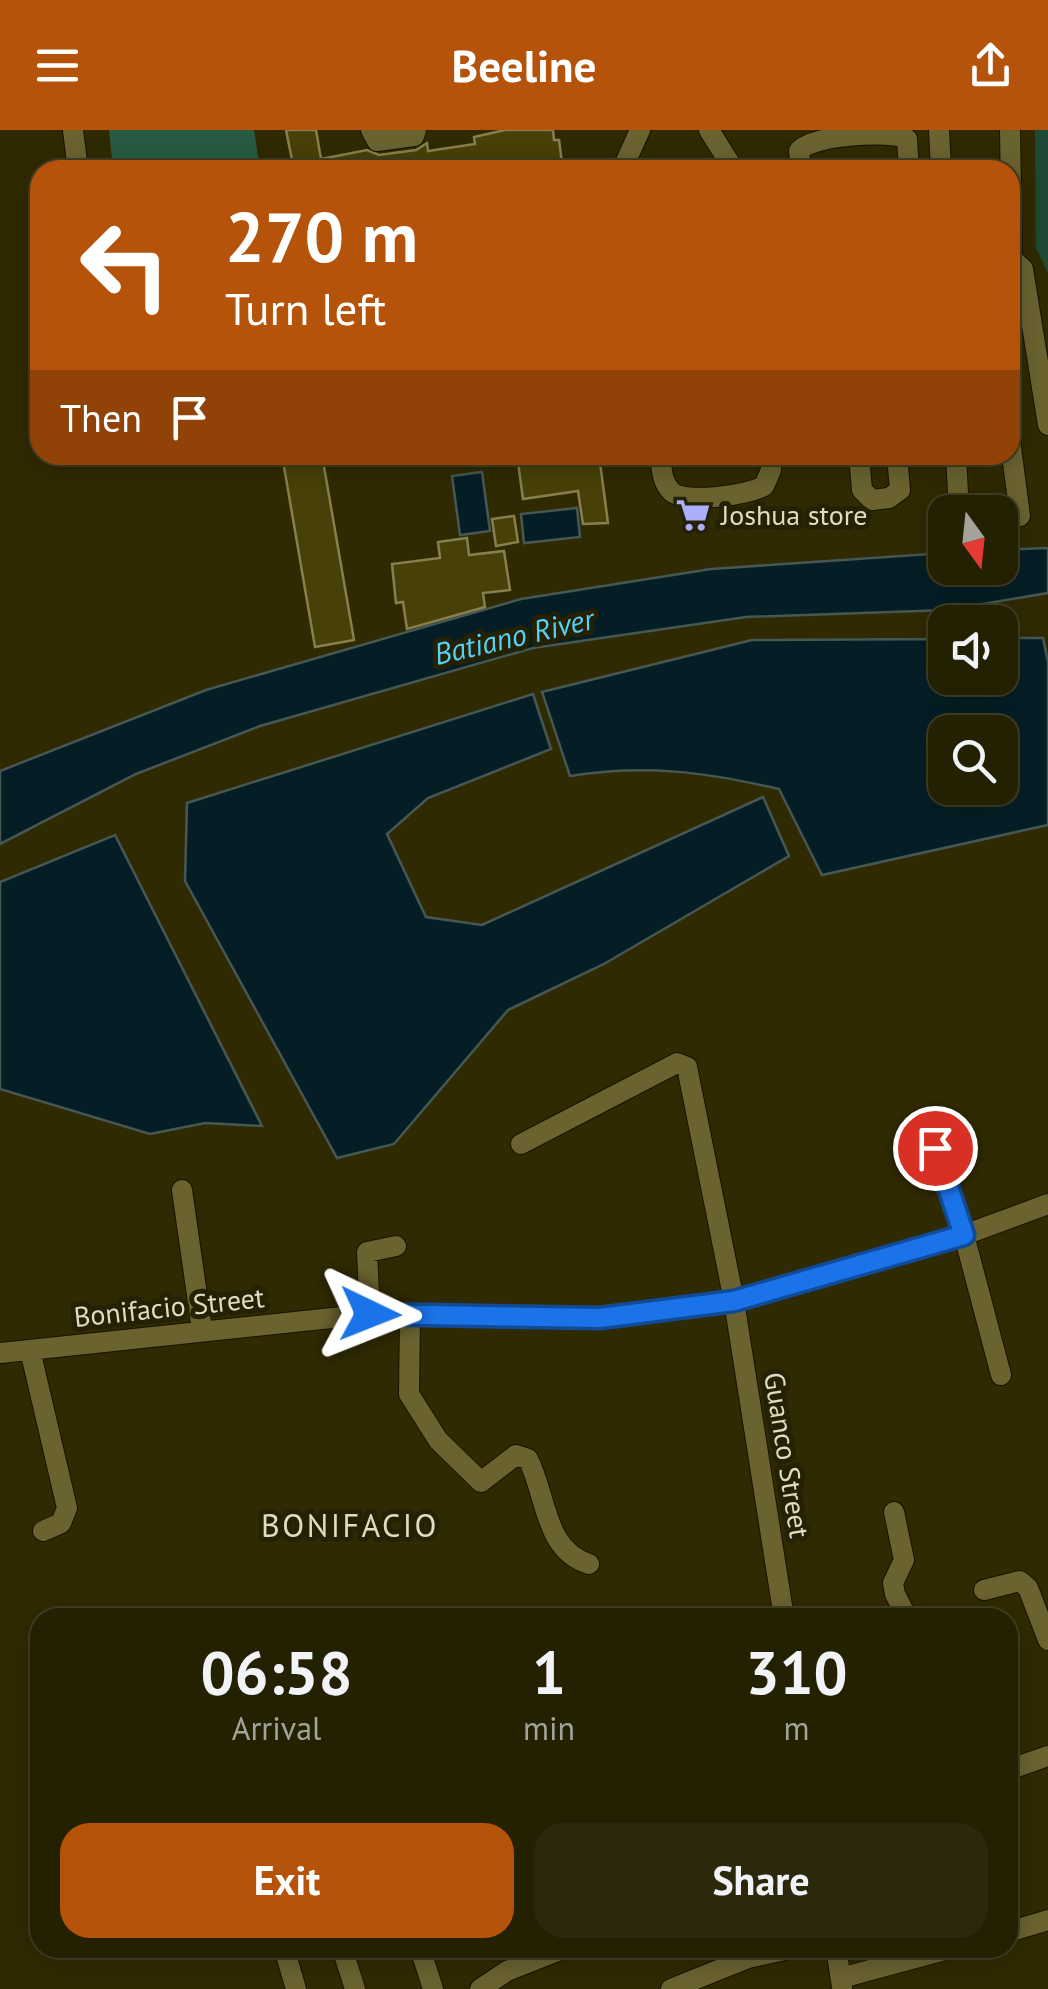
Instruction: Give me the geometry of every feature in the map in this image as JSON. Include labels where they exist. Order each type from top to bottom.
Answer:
[{"type":"street","points":[[73,130],[77,160]]},
{"type":"street","points":[[370,130],[377,141],[414,136],[416,130]]},
{"type":"street","points":[[626,160],[640,130]]},
{"type":"street","points":[[710,130],[728,160]]},
{"type":"street","points":[[800,160],[799,150],[820,135],[884,130],[898,132],[907,139],[908,160]]},
{"type":"street","points":[[940,130],[941,160]]},
{"type":"street","points":[[1010,130],[1010,160]]},
{"type":"street","points":[[1020,266],[1048,425]]},
{"type":"street","points":[[662,465],[664,481],[674,494],[686,499],[754,492],[764,486],[771,465]]},
{"type":"street","points":[[860,465],[862,490],[872,500],[896,496],[900,490],[898,465]]},
{"type":"street","points":[[957,465],[958,495]]},
{"type":"street","points":[[1013,465],[1020,516]]},
{"type":"street","name":"Guanco Street","points":[[521,1144],[678,1063],[685,1064],[734,1301],[782,1608]]},
{"type":"street","points":[[935,1148],[964,1235],[1002,1375]]},
{"type":"street","points":[[182,1190],[202,1330]]},
{"type":"street","name":"Bonifacio Street","points":[[0,1353],[370,1314],[600,1318],[734,1301],[964,1235],[1048,1204]]},
{"type":"street","points":[[370,1314],[367,1252],[396,1246]]},
{"type":"street","points":[[410,1316],[409,1394],[432,1433],[481,1482],[516,1455],[528,1459],[540,1484],[555,1538],[572,1559],[590,1564]]},
{"type":"street","points":[[30,1350],[66,1508],[61,1524],[42,1531]]},
{"type":"street","points":[[894,1512],[904,1560],[894,1584],[902,1608]]},
{"type":"street","points":[[984,1590],[1020,1581],[1028,1588],[1048,1640]]},
{"type":"street","points":[[1018,1766],[1048,1756]]},
{"type":"street","points":[[1018,1929],[1048,1920]]},
{"type":"street","points":[[287,1958],[296,1989]]},
{"type":"street","points":[[345,1958],[355,1989]]},
{"type":"street","points":[[423,1958],[433,1989]]},
{"type":"street","points":[[485,1988],[508,1971],[540,1958]]},
{"type":"street","points":[[671,1989],[748,1958]]},
{"type":"street","points":[[837,1958],[841,1984],[921,1958]]},
{"type":"green space","points":[[109,130],[254,130],[258,160],[112,160]]},
{"type":"green space","points":[[1035,130],[1048,130],[1048,273],[1036,248]]},
{"type":"water","points":[[482,472],[490,531],[460,535],[452,476]]},
{"type":"water","points":[[577,508],[580,537],[524,543],[521,514]]},
{"type":"water","name":"Batiano River","points":[[1048,548],[1048,593],[977,605],[928,605],[928,611],[746,617],[533,648],[260,726],[136,774],[0,844],[0,771],[206,690],[521,599],[711,569],[928,554],[928,585],[1018,585],[1018,549]]},
{"type":"water","points":[[1018,638],[1043,638],[1048,662],[1048,825],[822,875],[779,789],[675,772],[570,776],[542,692],[752,640],[928,639],[928,695],[1018,695]]},
{"type":"water","points":[[533,694],[551,749],[428,798],[387,834],[426,917],[482,925],[763,797],[789,856],[604,964],[508,1010],[394,1144],[337,1158],[185,881],[187,803]]},
{"type":"water","points":[[115,835],[262,1126],[205,1123],[150,1134],[0,1089],[0,882]]},
{"type":"building","points":[[286,130],[316,130],[321,159],[367,150],[379,155],[416,150],[427,143],[428,151],[475,144],[474,137],[505,130],[553,130],[562,160],[292,160]]},
{"type":"building","points":[[284,465],[324,465],[354,640],[315,647]]},
{"type":"building","points":[[518,465],[600,465],[608,523],[583,524],[578,491],[523,499]]},
{"type":"building","points":[[514,516],[518,542],[496,546],[492,519]]},
{"type":"building","points":[[467,538],[469,555],[504,551],[510,590],[483,593],[485,607],[407,629],[403,602],[396,603],[392,564],[440,558],[438,542]]},
{"type":"place","name":"Joshua store","points":[[693,515]]},
{"type":"district","name":"BONIFACIO","points":[[350,1526]]},
{"type":"route","points":[[370,1314],[600,1318],[734,1301],[964,1235],[935,1148]]}]
